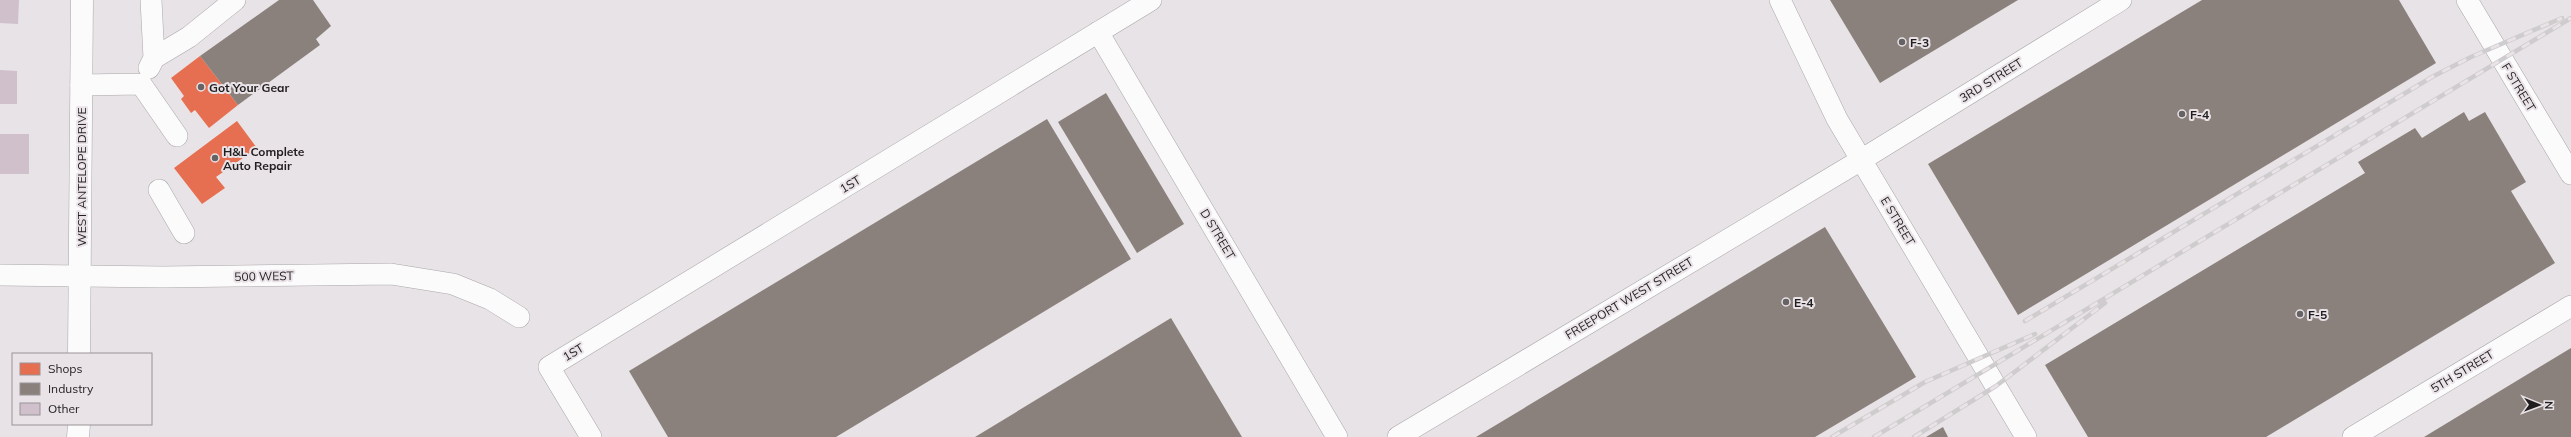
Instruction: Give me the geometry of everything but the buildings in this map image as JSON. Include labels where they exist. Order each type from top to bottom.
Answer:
[{"type":"main road","name":"WEST ANTELOPE DRIVE","points":[[79,353],[82,0]]},
{"type":"main road","points":[[78,425],[78,437]]},
{"type":"street","points":[[141,84],[154,58],[152,0]]},
{"type":"street","points":[[154,58],[189,37],[235,0]]},
{"type":"street","name":"1ST","points":[[591,437],[549,367],[1151,0]]},
{"type":"street","name":"E STREET","points":[[1780,0],[1836,119],[2026,437]]},
{"type":"street","name":"3RD STREET","points":[[1861,160],[2121,0]]},
{"type":"street","name":"F STREET","points":[[2467,0],[2571,174]]},
{"type":"street","name":"D STREET","points":[[1098,32],[1337,437]]},
{"type":"street","points":[[81,85],[141,84]]},
{"type":"street","points":[[141,84],[177,136]]},
{"type":"street","name":"FREEPORT WEST STREET","points":[[1398,437],[1861,160]]},
{"type":"street","points":[[159,190],[184,233]]},
{"type":"street","name":"500 WEST","points":[[0,275],[163,277],[390,274],[453,284],[490,299],[519,317]]},
{"type":"street","name":"5TH STREET","points":[[2353,437],[2571,306]]},
{"type":"railway","points":[[2025,321],[2432,77],[2471,57],[2562,18]]},
{"type":"railway","points":[[1874,437],[2571,18]]},
{"type":"railway","points":[[1914,437],[1996,386],[2105,303]]},
{"type":"railway","points":[[1832,437],[1925,382],[2035,334]]},
{"type":"place","name":"F-3","points":[[1902,42]]},
{"type":"place","name":"Got Your Gear","points":[[201,87]]},
{"type":"place","name":"F-4","points":[[2182,114]]},
{"type":"place","name":"H&L Complete Auto Repair","points":[[215,158]]},
{"type":"place","name":"E-4","points":[[1786,302]]},
{"type":"place","name":"F-5","points":[[2300,314]]}]
